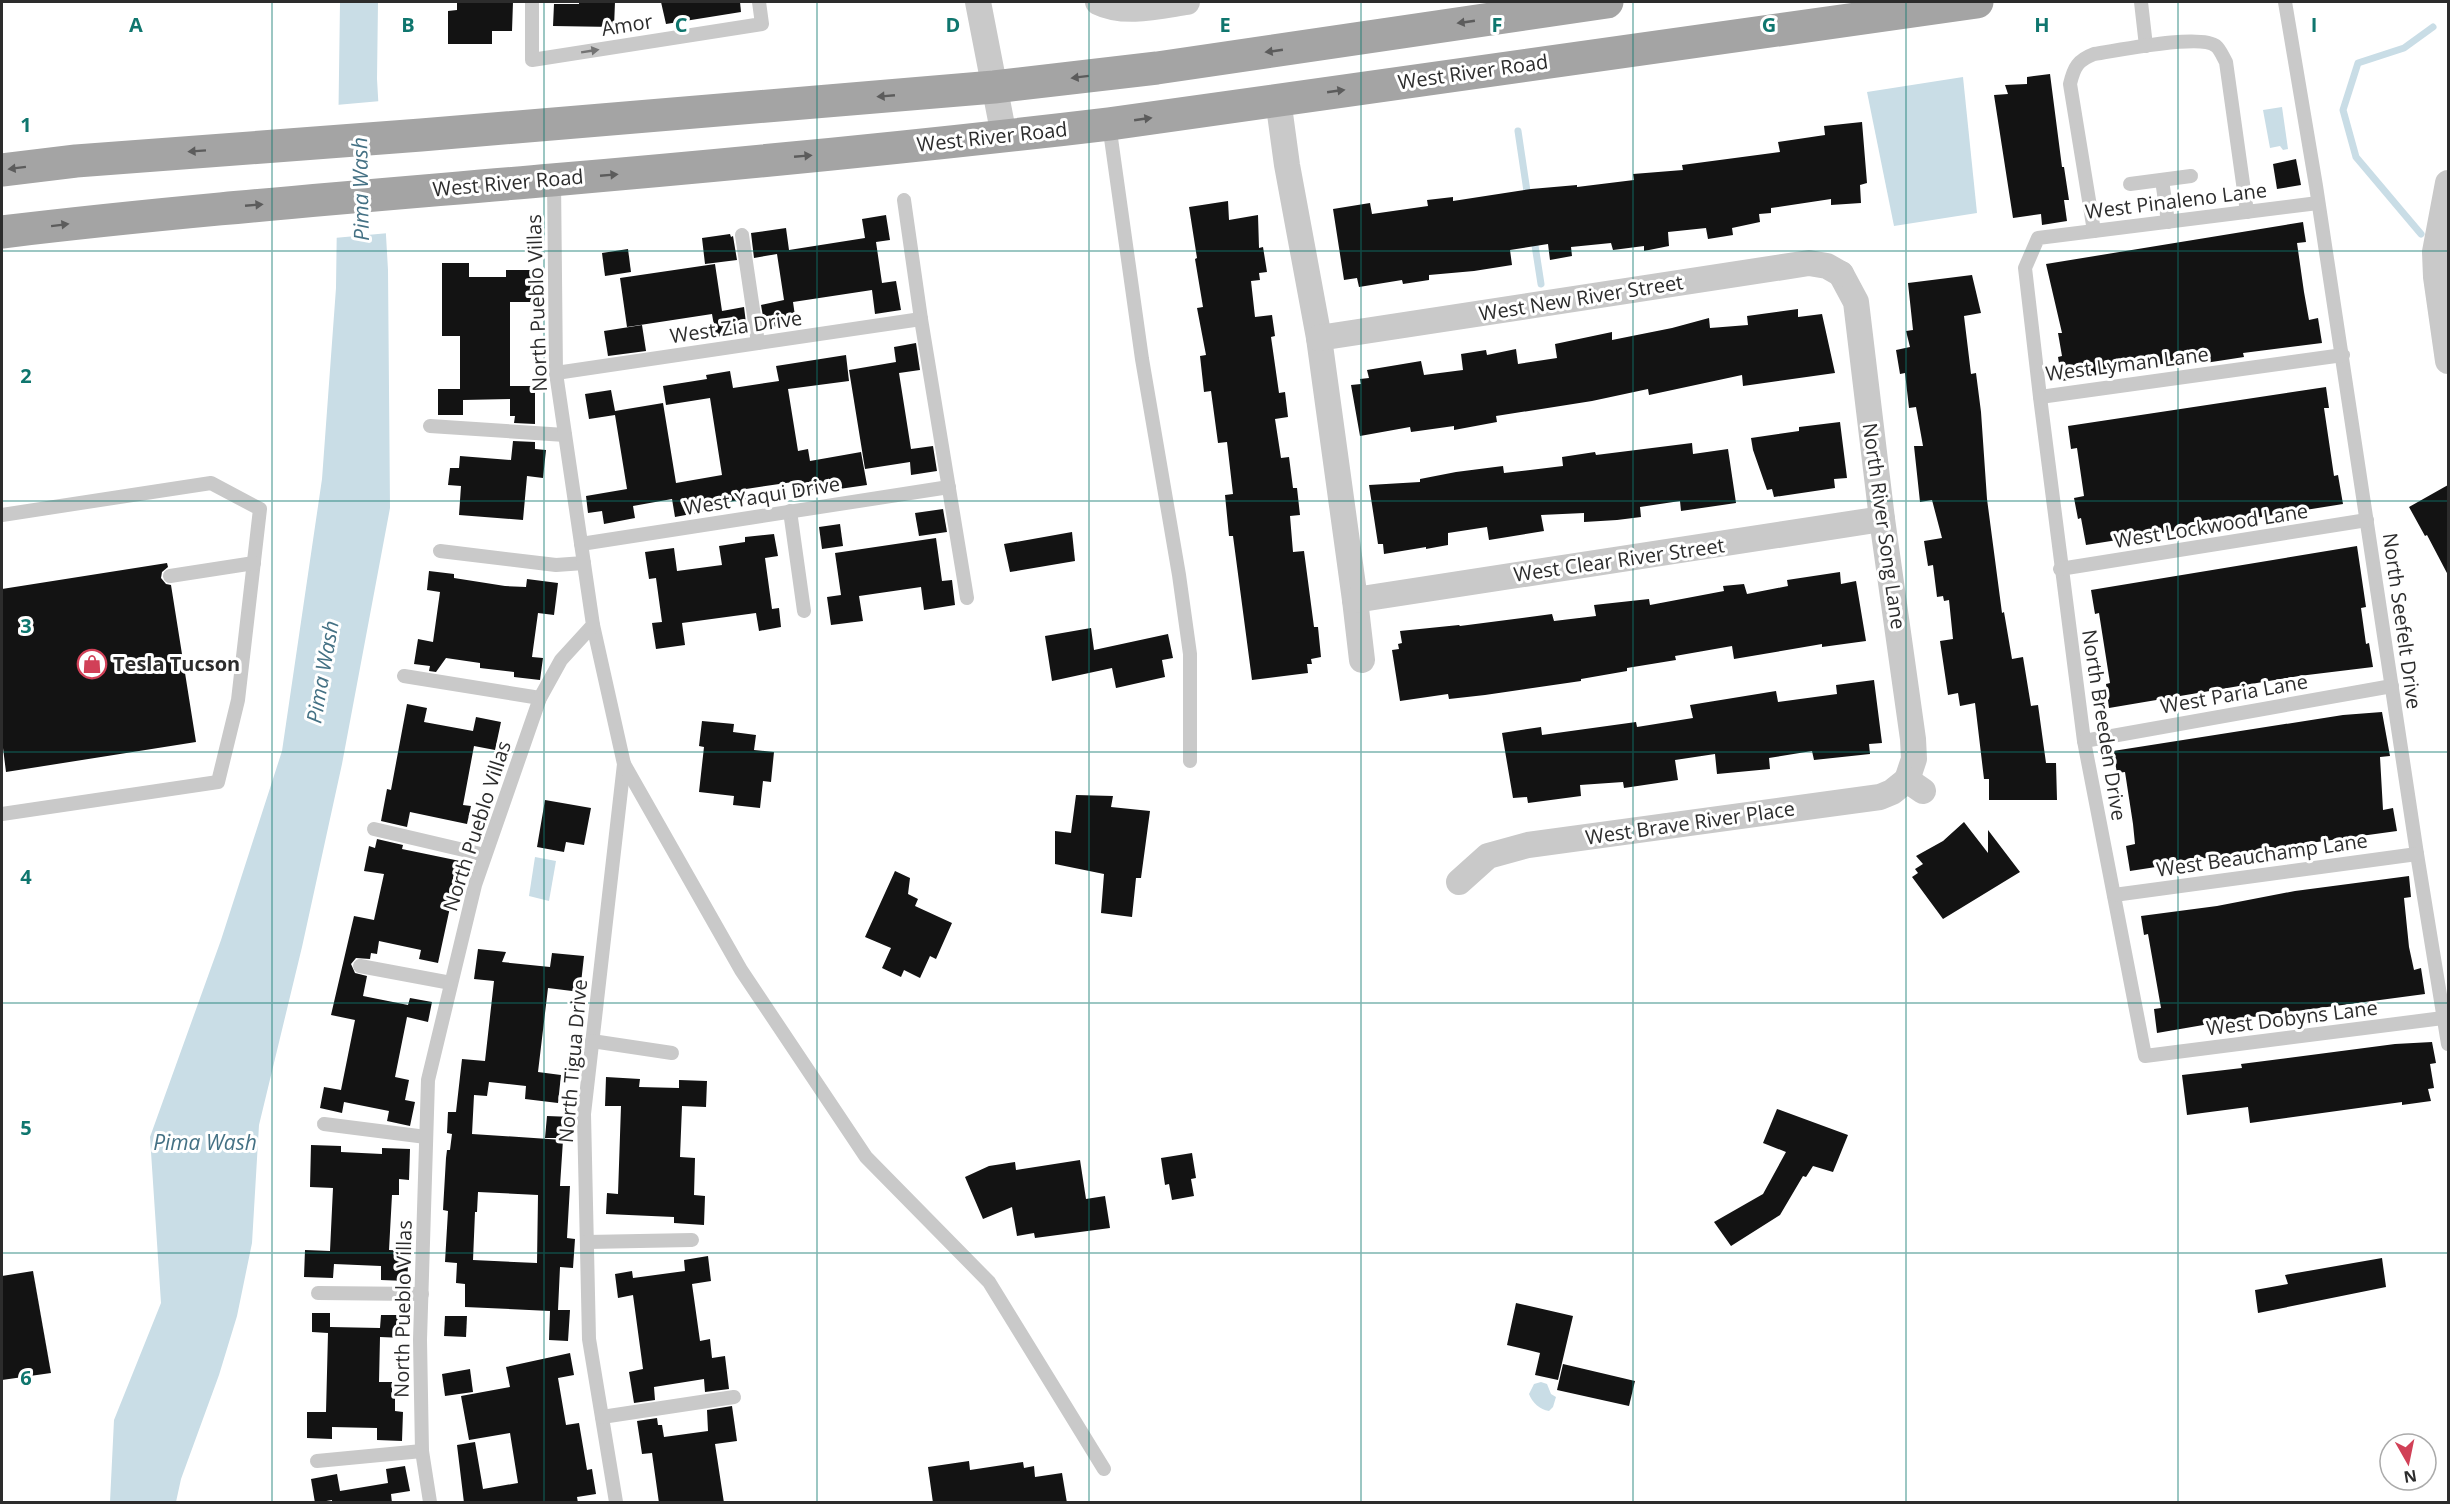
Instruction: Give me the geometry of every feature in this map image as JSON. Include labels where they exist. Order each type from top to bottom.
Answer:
[{"type":"main road","points":[[2,170],[76,161],[421,135],[994,87],[1157,68],[1607,2]]},
{"type":"main road","name":"West River Road","points":[[2,232],[302,201],[554,180],[1109,124],[1977,2]]},
{"type":"street","points":[[978,2],[1004,136]]},
{"type":"street","points":[[1098,2],[1123,8],[1187,2]]},
{"type":"street","points":[[1278,99],[1287,165],[1319,339],[1362,660]]},
{"type":"street","points":[[2448,183],[2445,232],[2435,252],[2436,277],[2448,361]]},
{"type":"street","name":"West New River Street","points":[[1319,339],[1809,263],[1847,266]]},
{"type":"street","name":"North River Song Lane","points":[[1847,266],[1856,302],[1881,519],[1913,739],[1915,785]]},
{"type":"street","name":"West Clear River Street","points":[[1355,600],[1881,519]]},
{"type":"street","name":"West Brave River Place","points":[[1459,882],[1488,856],[1528,844],[1880,797],[1915,785]]},
{"type":"lane","name":"Amor","points":[[532,2],[532,60],[762,24],[759,2]]},
{"type":"lane","points":[[2141,2],[2146,46]]},
{"type":"lane","name":"North Seefelt Drive","points":[[2285,2],[2343,355],[2417,854],[2448,1044]]},
{"type":"lane","points":[[2094,231],[2070,84],[2073,68],[2086,57],[2094,54],[2186,40],[2203,41],[2216,45],[2226,62],[2247,212]]},
{"type":"lane","points":[[1109,124],[1142,359],[1179,575],[1190,654],[1190,761]]},
{"type":"lane","points":[[2130,184],[2191,176]]},
{"type":"lane","name":"North Pueblo Villas","points":[[430,1503],[422,1450],[422,1294],[428,1080],[475,885],[540,698],[561,660],[593,625],[556,373],[554,180]]},
{"type":"lane","points":[[2162,180],[2168,222]]},
{"type":"lane","points":[[904,200],[921,320],[967,598]]},
{"type":"lane","name":"West Pinaleno Lane","points":[[2038,238],[2318,203]]},
{"type":"lane","points":[[742,235],[758,343]]},
{"type":"lane","name":"West Lyman Lane","points":[[2038,238],[2025,268],[2040,397],[2343,355]]},
{"type":"lane","name":"West Zia Drive","points":[[556,373],[921,320]]},
{"type":"lane","name":"North Breeden Drive","points":[[2040,397],[2060,569],[2084,741],[2145,1056]]},
{"type":"lane","points":[[430,426],[565,435]]},
{"type":"lane","points":[[2,515],[211,483],[260,509],[238,700],[218,782],[2,814]]},
{"type":"lane","name":"West Yaqui Drive","points":[[581,544],[949,487]]},
{"type":"lane","points":[[790,511],[804,611]]},
{"type":"lane","name":"West Lockwood Lane","points":[[2060,569],[2367,520]]},
{"type":"lane","points":[[440,551],[556,565],[584,563]]},
{"type":"lane","points":[[170,576],[254,563]]},
{"type":"lane","name":"North Tigua Drive","points":[[593,625],[624,764],[584,1114],[589,1339],[616,1503]]},
{"type":"lane","points":[[404,676],[540,698]]},
{"type":"lane","name":"West Paria Lane","points":[[2084,741],[2392,686]]},
{"type":"lane","points":[[624,764],[741,970],[866,1157],[989,1282],[1104,1469]]},
{"type":"lane","points":[[374,830],[485,855]]},
{"type":"lane","name":"West Beauchamp Lane","points":[[2114,895],[2417,854]]},
{"type":"lane","points":[[360,966],[451,983]]},
{"type":"lane","name":"West Dobyns Lane","points":[[2145,1056],[2443,1018]]},
{"type":"lane","points":[[592,1041],[672,1053]]},
{"type":"lane","points":[[324,1124],[426,1137]]},
{"type":"lane","points":[[587,1242],[692,1240]]},
{"type":"lane","points":[[318,1293],[422,1294]]},
{"type":"lane","points":[[602,1417],[734,1397]]},
{"type":"lane","points":[[317,1461],[422,1450]]},
{"type":"water","name":"Pima Wash","points":[[340,2],[378,2],[377,79],[388,270],[390,508],[342,764],[302,947],[259,1125],[252,1243],[237,1316],[219,1375],[181,1479],[176,1502],[110,1502],[114,1420],[161,1303],[150,1137],[221,940],[282,751],[322,479],[336,288]]},
{"type":"water","points":[[1963,77],[1977,213],[1894,226],[1867,92]]},
{"type":"water","points":[[2282,107],[2288,149],[2283,150],[2280,146],[2270,148],[2263,110]]},
{"type":"water","points":[[535,857],[556,861],[549,901],[529,896]]},
{"type":"water","points":[[1541,1382],[1547,1384],[1551,1394],[1556,1397],[1549,1411],[1537,1405],[1529,1394],[1534,1384]]},
{"type":"pier","points":[[381,101],[389,233],[334,238],[336,105]]},
{"type":"building","points":[[457,2],[513,2],[512,31],[492,31],[492,44],[448,44],[448,11],[457,10]]},
{"type":"building","points":[[579,2],[615,2],[614,27],[553,26],[554,4],[579,4]]},
{"type":"building","points":[[661,2],[740,2],[741,12],[666,24]]},
{"type":"building","points":[[2050,74],[2062,167],[2064,167],[2069,200],[2064,200],[2067,221],[2042,225],[2041,214],[2013,218],[1994,95],[2008,94],[2005,85],[2027,84],[2027,77]]},
{"type":"building","points":[[1862,122],[1867,183],[1860,185],[1861,203],[1831,205],[1831,199],[1771,208],[1771,213],[1759,214],[1760,222],[1732,228],[1733,235],[1708,239],[1706,228],[1668,232],[1669,246],[1644,251],[1644,246],[1613,250],[1611,243],[1571,247],[1572,256],[1550,260],[1548,244],[1510,250],[1512,265],[1429,275],[1429,280],[1403,284],[1402,280],[1359,287],[1357,278],[1344,280],[1333,209],[1370,203],[1372,214],[1428,206],[1427,200],[1453,197],[1453,201],[1531,189],[1577,185],[1577,187],[1634,180],[1633,174],[1683,170],[1682,165],[1780,152],[1778,142],[1825,135],[1824,126]]},
{"type":"building","points":[[2296,159],[2301,185],[2277,189],[2273,164]]},
{"type":"building","points":[[1228,201],[1229,220],[1258,215],[1259,248],[1263,247],[1267,272],[1259,273],[1260,280],[1251,281],[1255,317],[1272,315],[1275,336],[1271,337],[1279,393],[1285,392],[1288,417],[1275,419],[1281,458],[1289,457],[1293,488],[1297,488],[1300,515],[1290,516],[1293,552],[1304,551],[1314,627],[1318,627],[1321,657],[1311,659],[1312,664],[1307,664],[1308,673],[1252,680],[1233,536],[1229,536],[1225,495],[1233,494],[1227,442],[1218,443],[1211,391],[1204,392],[1200,356],[1206,355],[1197,308],[1203,307],[1189,207]]},
{"type":"building","points":[[886,215],[890,240],[876,242],[882,283],[896,281],[901,310],[875,314],[872,290],[793,302],[796,323],[765,328],[761,305],[784,300],[777,254],[754,258],[751,233],[786,228],[789,250],[865,238],[862,219]]},
{"type":"building","points":[[2303,222],[2306,242],[2297,243],[2304,292],[2309,320],[2318,318],[2322,343],[2243,353],[2244,357],[2205,363],[2203,357],[2062,381],[2058,357],[2062,356],[2058,333],[2062,333],[2046,264]]},
{"type":"building","points":[[730,234],[731,237],[733,236],[737,260],[705,264],[702,238]]},
{"type":"building","points":[[628,249],[631,272],[605,276],[602,253]]},
{"type":"building","points":[[442,263],[469,263],[469,277],[506,277],[506,270],[533,270],[533,302],[510,302],[510,386],[535,386],[535,424],[514,423],[515,416],[510,416],[510,399],[463,400],[463,415],[438,415],[438,389],[460,389],[460,336],[442,336]]},
{"type":"building","points":[[715,264],[722,311],[744,307],[747,331],[716,337],[712,314],[627,327],[620,278]]},
{"type":"building","points":[[1972,275],[1981,313],[1964,316],[1971,374],[1976,373],[1981,412],[1987,499],[2002,613],[2004,612],[2012,659],[2023,657],[2031,706],[2038,705],[2046,763],[2056,763],[2057,800],[1989,800],[1989,779],[1984,779],[1975,703],[1960,706],[1958,693],[1948,695],[1940,641],[1953,639],[1949,600],[1944,601],[1943,596],[1937,597],[1933,565],[1928,566],[1924,541],[1942,538],[1932,500],[1920,502],[1914,446],[1923,446],[1916,407],[1909,408],[1905,373],[1900,374],[1896,350],[1910,347],[1906,331],[1913,330],[1908,283]]},
{"type":"building","points":[[1798,309],[1798,317],[1822,314],[1835,373],[1743,386],[1742,375],[1649,395],[1648,389],[1592,401],[1496,416],[1497,422],[1454,430],[1454,426],[1411,432],[1410,427],[1360,436],[1351,385],[1361,384],[1360,379],[1369,378],[1367,370],[1421,361],[1424,375],[1463,370],[1461,354],[1486,350],[1487,355],[1516,349],[1518,364],[1557,358],[1555,344],[1612,332],[1612,340],[1709,318],[1710,328],[1748,325],[1747,316]]},
{"type":"building","points":[[642,325],[646,351],[608,356],[604,331]]},
{"type":"building","points":[[916,343],[920,370],[899,373],[911,449],[933,446],[937,471],[911,475],[910,462],[865,469],[849,370],[896,362],[894,347]]},
{"type":"building","points":[[846,355],[849,381],[788,389],[798,451],[808,449],[810,461],[861,452],[867,485],[795,492],[793,482],[746,489],[748,499],[706,505],[707,511],[675,517],[672,499],[633,506],[635,518],[604,524],[602,511],[588,513],[586,496],[627,489],[615,415],[589,419],[585,394],[611,390],[615,411],[663,403],[676,483],[722,475],[710,398],[666,405],[663,386],[707,379],[706,375],[730,371],[733,388],[779,381],[776,366]]},
{"type":"building","points":[[2326,387],[2329,408],[2324,408],[2334,476],[2338,475],[2343,504],[2086,545],[2081,518],[2078,519],[2074,498],[2084,496],[2077,448],[2071,449],[2068,426]]},
{"type":"building","points":[[1840,422],[1847,478],[1834,479],[1835,488],[1774,497],[1772,489],[1767,490],[1751,438],[1799,431],[1799,427]]},
{"type":"building","points":[[513,441],[535,442],[535,449],[546,450],[543,478],[527,476],[523,520],[459,515],[461,486],[448,485],[450,468],[459,468],[460,456],[511,460]]},
{"type":"building","points":[[1692,443],[1693,454],[1728,449],[1736,503],[1681,511],[1680,501],[1640,507],[1641,517],[1617,520],[1584,522],[1584,513],[1541,515],[1544,531],[1489,540],[1487,527],[1448,533],[1448,545],[1384,554],[1383,544],[1378,544],[1369,485],[1420,482],[1420,479],[1456,472],[1503,466],[1504,473],[1563,466],[1562,457]]},
{"type":"building","points":[[2448,485],[2448,575],[2409,507]]},
{"type":"building","points":[[943,509],[947,532],[919,536],[915,513]]},
{"type":"building","points":[[840,524],[843,546],[822,549],[819,527]]},
{"type":"building","points":[[1072,532],[1075,561],[1010,572],[1004,544]]},
{"type":"building","points":[[774,534],[778,556],[765,558],[772,609],[779,608],[781,627],[759,631],[756,613],[682,623],[685,645],[656,649],[652,623],[662,622],[656,578],[649,579],[645,552],[674,548],[677,571],[722,565],[719,546],[745,542],[745,537]]},
{"type":"building","points":[[936,538],[942,581],[952,580],[955,605],[924,610],[921,587],[859,596],[863,621],[831,625],[827,597],[841,595],[835,553]]},
{"type":"building","points":[[2357,546],[2366,607],[2361,608],[2366,644],[2369,643],[2373,667],[2299,676],[2109,708],[2106,684],[2110,683],[2099,613],[2095,614],[2091,590]]},
{"type":"building","name":"Tesla Tucson","points":[[167,563],[168,567],[162,572],[161,578],[166,584],[171,585],[196,742],[6,772],[2,740],[2,589]]},
{"type":"building","points":[[429,571],[454,574],[454,578],[505,586],[526,587],[527,579],[558,583],[554,615],[538,613],[532,657],[543,658],[540,680],[514,677],[514,672],[480,668],[480,663],[446,658],[436,672],[429,671],[430,666],[414,664],[418,639],[433,642],[440,592],[427,590]]},
{"type":"building","points":[[1840,572],[1841,584],[1856,581],[1866,641],[1822,647],[1822,644],[1734,659],[1732,646],[1675,656],[1676,660],[1627,668],[1627,671],[1581,679],[1581,681],[1449,699],[1448,694],[1400,701],[1392,650],[1399,649],[1398,644],[1402,643],[1400,631],[1552,614],[1554,621],[1596,616],[1594,605],[1649,599],[1650,605],[1724,591],[1723,586],[1744,584],[1747,594],[1788,586],[1787,580]]},
{"type":"building","points":[[1091,628],[1094,650],[1168,634],[1173,658],[1162,660],[1165,677],[1116,688],[1112,668],[1052,681],[1045,636]]},
{"type":"building","points":[[1874,680],[1882,743],[1869,744],[1870,754],[1814,760],[1812,751],[1769,758],[1770,769],[1717,774],[1715,754],[1675,760],[1678,780],[1624,788],[1623,782],[1580,785],[1581,796],[1528,803],[1527,797],[1513,798],[1502,733],[1541,727],[1542,735],[1636,722],[1637,727],[1693,718],[1690,705],[1776,691],[1778,702],[1837,694],[1836,685]]},
{"type":"building","points":[[407,704],[427,708],[424,722],[473,731],[476,717],[501,722],[495,750],[474,746],[463,805],[471,806],[467,824],[410,812],[407,827],[381,821],[387,789],[391,790]]},
{"type":"building","points":[[2382,712],[2390,756],[2380,757],[2383,810],[2393,808],[2397,831],[2288,846],[2287,849],[2170,862],[2169,865],[2130,871],[2126,846],[2135,844],[2133,824],[2125,772],[2117,773],[2113,751],[2343,715]]},
{"type":"building","points":[[702,721],[734,724],[733,732],[756,735],[754,750],[774,752],[771,782],[763,781],[760,808],[733,805],[734,796],[699,792],[704,747],[699,746]]},
{"type":"building","points":[[1076,795],[1113,796],[1111,807],[1150,811],[1141,878],[1136,878],[1132,917],[1101,913],[1104,874],[1055,864],[1055,831],[1071,833]]},
{"type":"building","points":[[545,800],[591,808],[584,845],[566,842],[564,852],[537,847]]},
{"type":"building","points":[[1964,822],[1988,853],[1988,830],[2020,872],[1943,919],[1912,877],[1918,873],[1915,869],[1923,864],[1916,856],[1943,841]]},
{"type":"building","points":[[377,839],[403,845],[402,849],[460,861],[438,963],[419,959],[421,950],[379,941],[377,954],[371,953],[370,959],[356,958],[351,964],[355,973],[367,976],[363,996],[408,1005],[410,998],[432,1002],[428,1022],[407,1017],[395,1077],[409,1080],[405,1100],[415,1102],[410,1126],[387,1121],[389,1111],[344,1102],[342,1113],[320,1108],[324,1087],[341,1090],[355,1020],[331,1015],[354,916],[374,920],[384,874],[364,871],[369,846],[375,848]]},
{"type":"building","points":[[895,871],[910,878],[908,894],[918,899],[915,906],[952,923],[936,959],[930,956],[920,978],[904,970],[901,977],[882,968],[891,948],[865,937]]},
{"type":"building","points":[[2409,876],[2411,897],[2404,898],[2409,947],[2414,970],[2421,968],[2425,994],[2238,1019],[2157,1033],[2154,1009],[2161,1008],[2148,934],[2144,935],[2141,916],[2217,906],[2295,891]]},
{"type":"building","points":[[478,949],[506,952],[502,962],[550,967],[552,953],[584,956],[580,992],[548,988],[538,1072],[561,1075],[558,1103],[525,1099],[526,1086],[489,1082],[487,1096],[474,1095],[472,1134],[563,1140],[560,1186],[570,1186],[567,1238],[575,1239],[573,1268],[560,1267],[558,1310],[570,1310],[568,1341],[549,1340],[550,1311],[465,1307],[465,1284],[456,1283],[457,1263],[445,1262],[448,1211],[443,1210],[446,1158],[447,1150],[450,1150],[452,1134],[447,1133],[448,1112],[456,1112],[462,1059],[485,1061],[494,981],[474,979]],"holes":[[[478,1192],[538,1195],[537,1263],[473,1260]]]},
{"type":"building","points":[[2432,1042],[2436,1063],[2430,1064],[2434,1088],[2428,1089],[2431,1101],[2402,1105],[2402,1102],[2250,1123],[2248,1107],[2187,1115],[2182,1075],[2242,1068],[2241,1064],[2395,1044]]},
{"type":"building","points":[[606,1077],[640,1079],[639,1087],[679,1088],[679,1080],[707,1081],[706,1107],[682,1106],[680,1157],[695,1158],[694,1195],[705,1196],[704,1225],[674,1223],[674,1217],[606,1214],[607,1193],[618,1194],[621,1106],[605,1106]]},
{"type":"building","points":[[1777,1109],[1848,1135],[1833,1172],[1813,1166],[1806,1177],[1803,1176],[1780,1215],[1731,1246],[1714,1222],[1763,1194],[1786,1152],[1763,1143]]},
{"type":"building","points":[[547,1116],[572,1117],[571,1138],[545,1138]]},
{"type":"building","points":[[311,1145],[341,1146],[341,1152],[382,1154],[382,1148],[410,1149],[409,1180],[399,1179],[399,1195],[392,1195],[389,1250],[409,1251],[407,1281],[381,1280],[381,1266],[334,1264],[333,1278],[304,1277],[305,1250],[330,1251],[333,1188],[310,1187]]},
{"type":"building","points":[[1192,1153],[1196,1178],[1191,1179],[1194,1196],[1172,1200],[1169,1184],[1165,1185],[1161,1158]]},
{"type":"building","points":[[1080,1160],[1086,1199],[1105,1196],[1110,1228],[1035,1238],[1034,1233],[1017,1236],[1012,1207],[983,1219],[965,1177],[989,1166],[1015,1162],[1016,1170]]},
{"type":"building","points":[[708,1256],[711,1281],[692,1284],[700,1341],[710,1339],[712,1358],[725,1356],[729,1389],[705,1392],[704,1379],[654,1387],[655,1400],[634,1403],[629,1372],[643,1369],[633,1295],[618,1298],[615,1274],[632,1271],[633,1278],[685,1271],[684,1260]]},
{"type":"building","points":[[2382,1258],[2386,1287],[2258,1313],[2255,1290],[2288,1284],[2285,1275]]},
{"type":"building","points":[[33,1271],[51,1373],[2,1380],[2,1276]]},
{"type":"building","points":[[1516,1303],[1573,1316],[1558,1380],[1535,1375],[1540,1353],[1507,1345]]},
{"type":"building","points":[[312,1313],[330,1313],[330,1327],[380,1328],[381,1315],[404,1315],[404,1338],[380,1337],[379,1382],[392,1382],[395,1411],[403,1412],[402,1441],[377,1440],[377,1428],[332,1427],[332,1439],[307,1438],[307,1412],[326,1412],[328,1333],[312,1332]]},
{"type":"building","points":[[445,1316],[467,1316],[466,1337],[444,1336]]},
{"type":"building","points":[[570,1353],[574,1375],[558,1378],[566,1425],[579,1423],[587,1470],[592,1469],[596,1494],[577,1497],[578,1503],[464,1503],[457,1445],[475,1442],[483,1489],[518,1483],[510,1433],[469,1440],[461,1396],[510,1387],[506,1367]]},
{"type":"building","points":[[1563,1364],[1635,1381],[1629,1406],[1557,1390]]},
{"type":"building","points":[[470,1369],[473,1392],[445,1396],[442,1374]]},
{"type":"building","points":[[732,1406],[737,1441],[715,1444],[724,1503],[659,1503],[652,1453],[642,1454],[637,1421],[657,1418],[658,1425],[662,1425],[664,1437],[708,1431],[707,1410]]},
{"type":"building","points":[[969,1461],[970,1470],[1023,1462],[1024,1468],[1034,1466],[1035,1477],[1062,1473],[1067,1503],[933,1503],[928,1467]]},
{"type":"building","points":[[405,1466],[410,1491],[391,1494],[392,1503],[332,1503],[332,1500],[315,1503],[311,1479],[337,1474],[340,1491],[388,1483],[386,1469]]},
{"type":"waterway","points":[[2421,234],[2356,157],[2343,110],[2358,63],[2404,48],[2433,27]]},
{"type":"waterway","points":[[1518,131],[1528,198]]},
{"type":"waterway","points":[[1534,239],[1541,284]]},
{"type":"place","name":"Tesla Tucson","points":[[92,664]]}]
